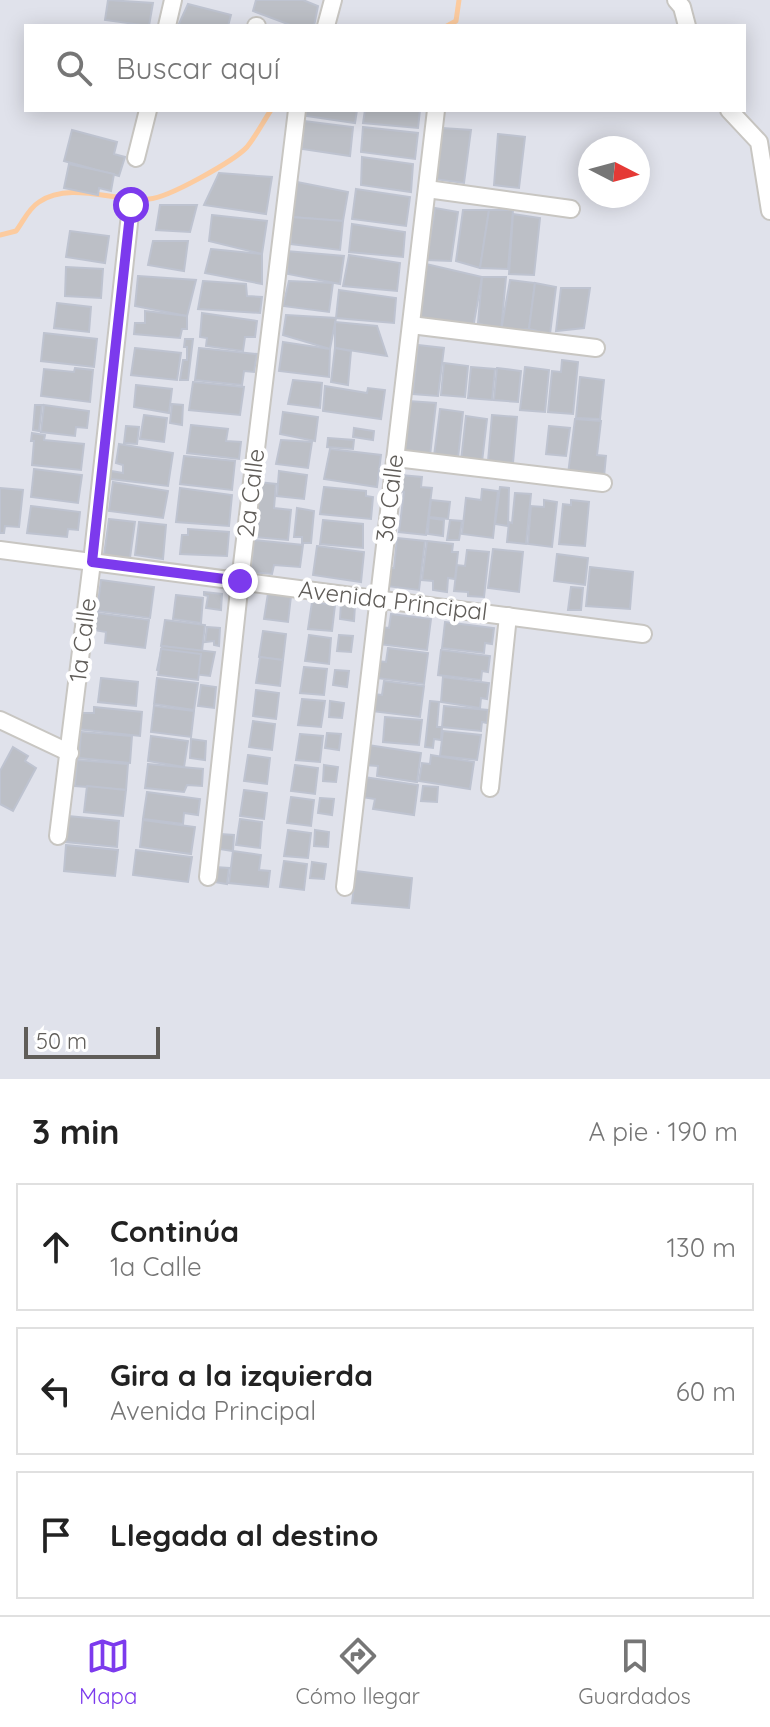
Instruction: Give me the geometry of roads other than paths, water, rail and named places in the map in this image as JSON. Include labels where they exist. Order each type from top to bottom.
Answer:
[{"type":"street","points":[[167,24],[173,0]]},
{"type":"street","points":[[327,24],[333,0]]},
{"type":"street","points":[[676,0],[682,7],[686,24]]},
{"type":"street","points":[[136,158],[148,112]]},
{"type":"street","name":"2a Calle","points":[[208,877],[297,112]]},
{"type":"street","name":"3a Calle","points":[[345,887],[436,112]]},
{"type":"street","points":[[731,112],[764,141],[770,211]]},
{"type":"street","points":[[427,189],[571,209]]},
{"type":"street","name":"1a Calle","points":[[58,836],[131,205]]},
{"type":"street","points":[[411,325],[596,348]]},
{"type":"street","points":[[396,458],[603,483]]},
{"type":"street","name":"Avenida Principal","points":[[0,550],[643,634]]},
{"type":"street","points":[[490,788],[508,616]]},
{"type":"street","points":[[0,720],[70,753]]},
{"type":"waterway","points":[[451,24],[456,21],[459,0]]},
{"type":"waterway","points":[[0,235],[16,231],[32,208],[51,196],[78,193],[149,199],[185,186],[247,147],[270,112]]}]
